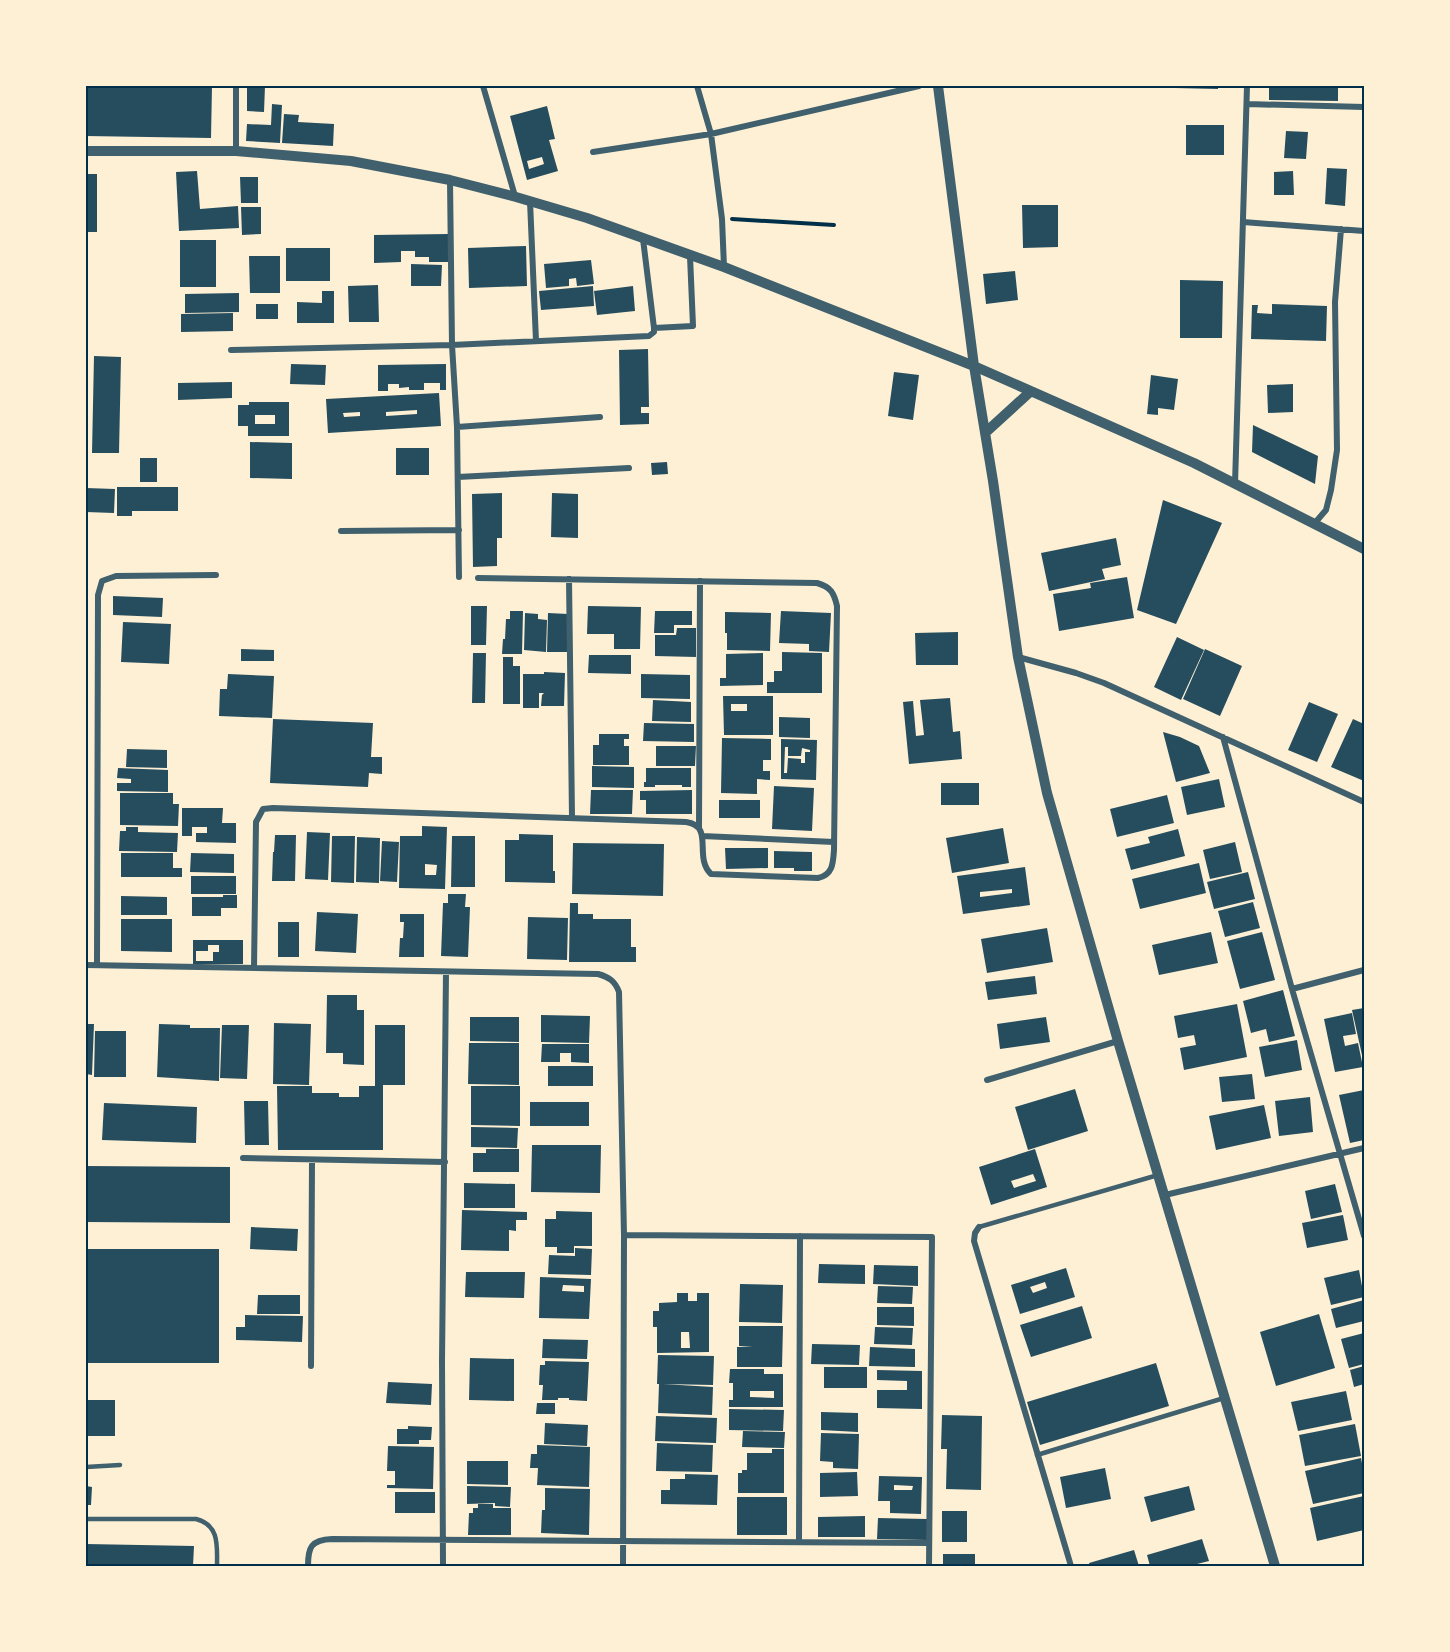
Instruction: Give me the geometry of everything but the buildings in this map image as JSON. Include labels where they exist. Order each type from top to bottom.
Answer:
[{"type":"street","points":[[236,86],[236,151]]},
{"type":"street","points":[[483,86],[516,197]]},
{"type":"street","points":[[697,86],[711,134],[722,219],[724,267]]},
{"type":"street","points":[[593,152],[711,134],[919,86]]},
{"type":"street","points":[[938,86],[974,366],[1018,657],[1047,793],[1118,1041],[1275,1566]]},
{"type":"street","points":[[1234,484],[1247,86]]},
{"type":"street","points":[[1247,104],[1365,107]]},
{"type":"street","points":[[86,151],[236,151],[351,161],[450,180],[587,218],[724,267],[974,366],[1194,463],[1365,549]]},
{"type":"street","points":[[450,180],[459,577]]},
{"type":"street","points":[[530,201],[536,341]]},
{"type":"street","points":[[1243,222],[1365,231]]},
{"type":"street","points":[[1314,524],[1326,510],[1332,490],[1337,450],[1335,302],[1341,229]]},
{"type":"street","points":[[231,350],[452,345],[652,335],[654,328],[643,239]]},
{"type":"street","points":[[654,328],[693,326],[690,255]]},
{"type":"street","points":[[985,433],[1032,391]]},
{"type":"street","points":[[457,427],[600,417]]},
{"type":"street","points":[[458,477],[629,468]]},
{"type":"street","points":[[341,531],[459,530]]},
{"type":"street","points":[[97,965],[98,595],[100,587],[102,581],[116,576],[216,575]]},
{"type":"street","points":[[478,578],[569,579],[700,581],[818,583],[830,588],[837,606],[834,842],[830,872],[825,876],[818,878],[711,874],[704,867],[702,836],[699,828],[700,581]]},
{"type":"street","points":[[569,579],[572,817]]},
{"type":"street","points":[[1018,657],[1104,683],[1365,802]]},
{"type":"street","points":[[1223,737],[1292,989],[1365,1236]]},
{"type":"street","points":[[254,968],[256,822],[263,809],[572,817],[686,822],[699,828]]},
{"type":"street","points":[[702,836],[834,842]]},
{"type":"street","points":[[86,965],[598,974],[610,978],[616,984],[619,992],[624,1235],[623,1566]]},
{"type":"street","points":[[1292,989],[1365,970]]},
{"type":"street","points":[[443,1566],[442,1362],[446,972]]},
{"type":"street","points":[[987,1080],[1118,1041]]},
{"type":"street","points":[[1165,1195],[1365,1148]]},
{"type":"street","points":[[243,1158],[445,1162]]},
{"type":"street","points":[[311,1366],[312,1160]]},
{"type":"street","points":[[979,1227],[974,1241],[1071,1566]]},
{"type":"street","points":[[624,1235],[932,1237],[929,1566]]},
{"type":"street","points":[[799,1541],[800,1236]]},
{"type":"street","points":[[308,1566],[310,1547],[323,1539],[929,1543]]},
{"type":"lane","points":[[979,1227],[1159,1174]]},
{"type":"lane","points":[[1037,1455],[1224,1398]]},
{"type":"lane","points":[[86,1467],[120,1465]]},
{"type":"lane","points":[[86,1519],[196,1519],[202,1521],[214,1533],[217,1542],[217,1566]]},
{"type":"path","points":[[722,219],[834,225]]}]
